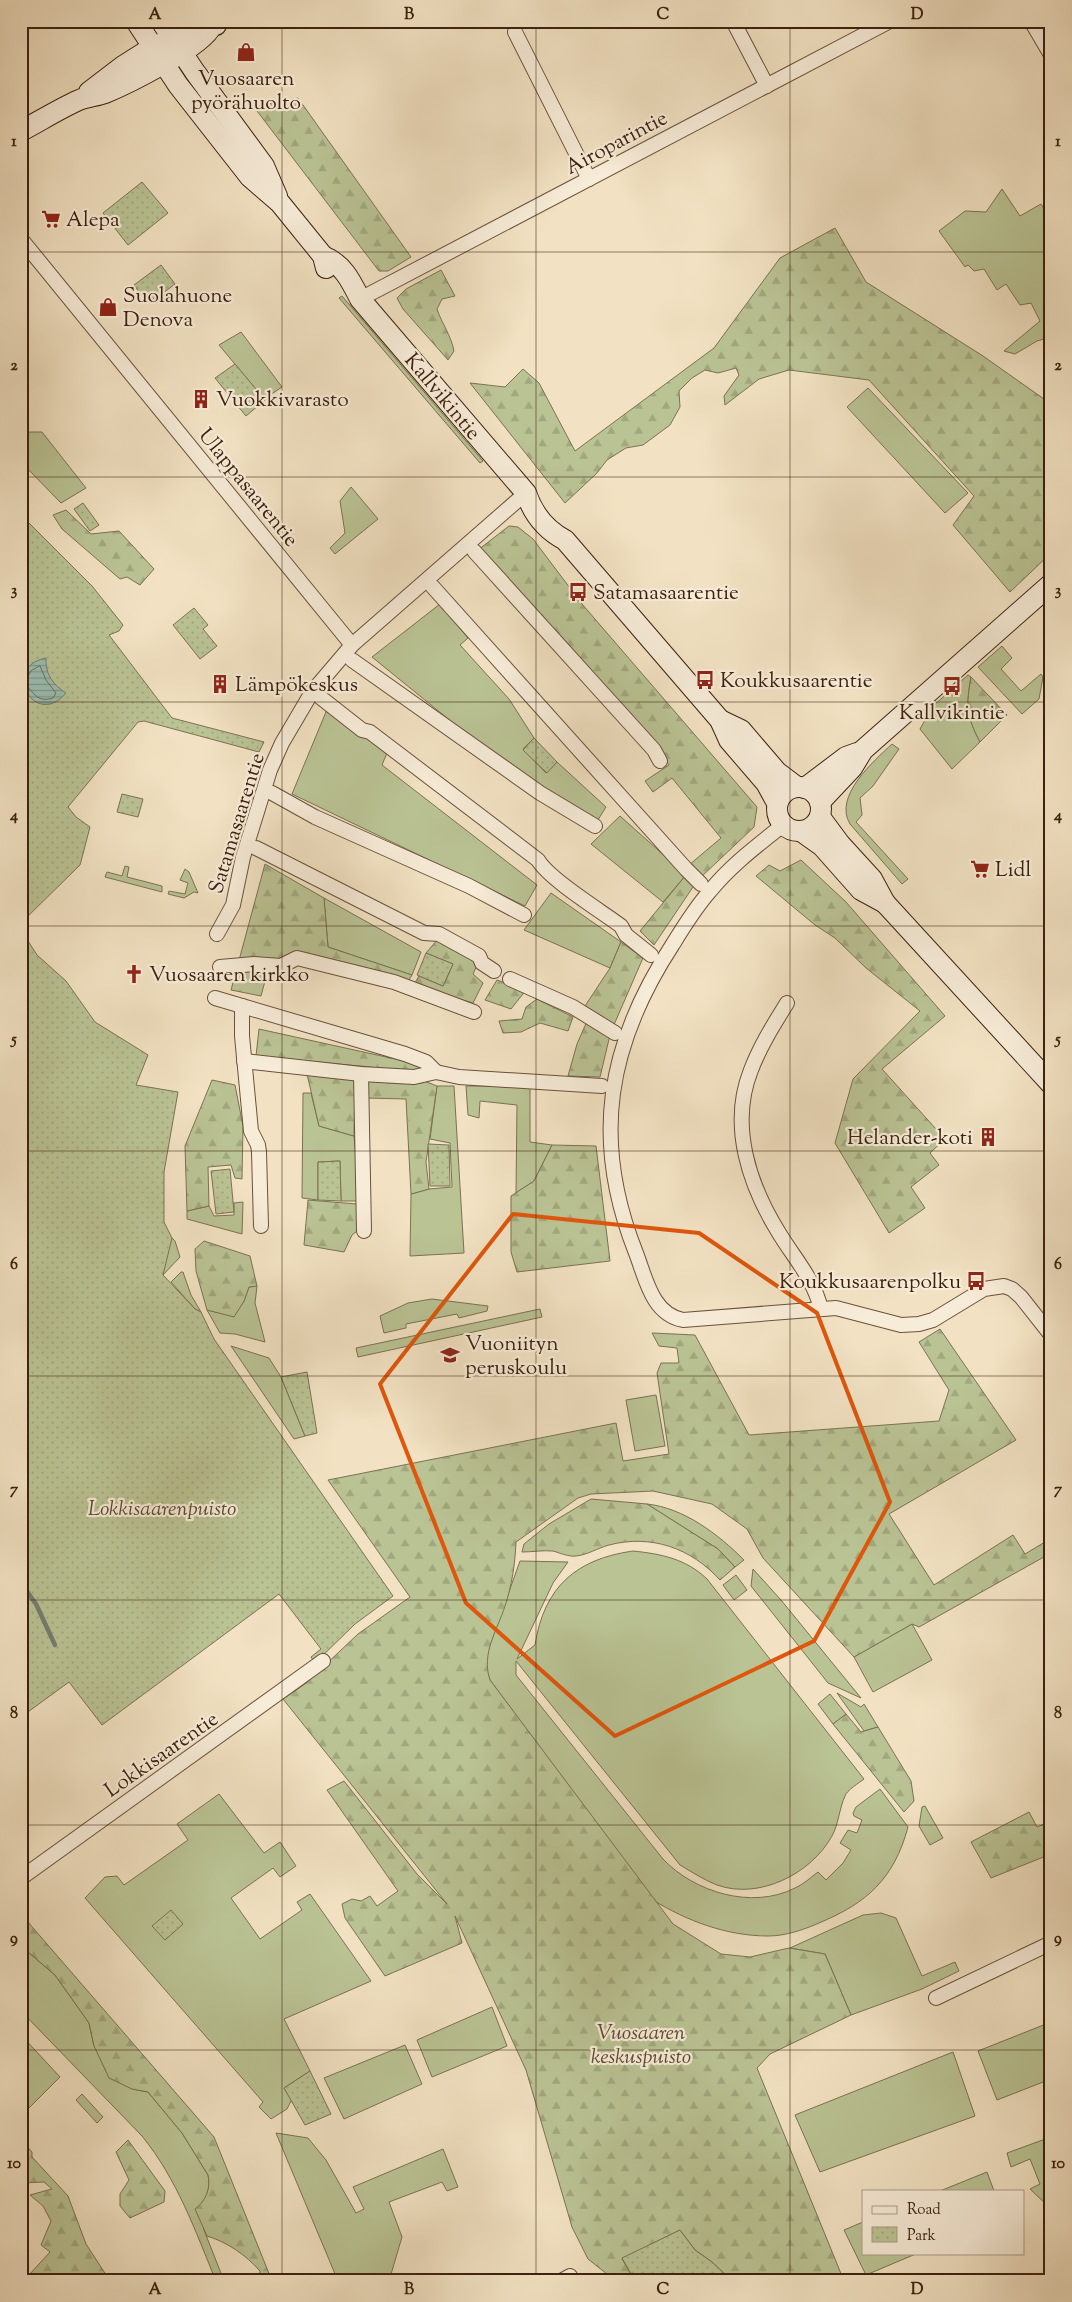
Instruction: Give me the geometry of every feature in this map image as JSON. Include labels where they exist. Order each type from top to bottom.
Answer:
[{"type":"main road","name":"Kallvikintie","points":[[136,21],[158,55],[250,176],[280,203],[323,256],[327,269],[340,285],[360,299],[526,493],[531,507],[551,532],[566,540],[720,720],[728,740],[766,783],[778,802]]},
{"type":"main road","points":[[21,131],[80,100],[123,66],[158,55],[171,37],[208,36],[217,24]]},
{"type":"main road","name":"Kallvikintie","points":[[171,37],[264,166],[280,203]]},
{"type":"main road","points":[[792,828],[813,827],[820,810],[852,768],[863,750],[1051,584]]},
{"type":"main road","name":"Kallvikintie","points":[[720,720],[741,730],[777,772],[801,787]]},
{"type":"main road","points":[[863,750],[846,757],[801,787],[785,792],[778,802],[777,814],[792,828],[822,846],[861,890],[885,903]]},
{"type":"main road","points":[[801,787],[816,795],[820,810],[840,844],[872,879],[885,903],[1051,1084]]},
{"type":"street","points":[[733,21],[767,86]]},
{"type":"street","name":"Airoparintie","points":[[360,299],[890,21]]},
{"type":"street","points":[[1031,21],[1051,55]]},
{"type":"street","points":[[515,32],[589,179]]},
{"type":"street","name":"Ulappasaarentie","points":[[21,239],[352,645]]},
{"type":"street","name":"Satamasaarentie","points":[[217,934],[233,905],[260,799],[278,751],[312,692],[352,645],[526,493]]},
{"type":"street","points":[[474,551],[654,750],[660,761]]},
{"type":"street","points":[[432,586],[701,884]]},
{"type":"street","points":[[352,660],[540,793],[595,826]]},
{"type":"street","points":[[320,697],[362,730],[370,732],[538,860],[564,884],[621,926],[626,935],[651,955]]},
{"type":"street","points":[[272,793],[314,818],[469,886],[524,915]]},
{"type":"street","points":[[792,828],[760,842],[709,891],[649,983],[634,1016],[618,1064],[611,1115],[611,1146],[615,1188],[626,1228],[654,1299],[667,1315],[683,1320],[845,1308],[900,1325],[919,1324],[933,1320],[984,1289],[1004,1286],[1012,1289],[1021,1297],[1051,1335]]},
{"type":"street","points":[[256,848],[424,933],[439,934],[479,956],[482,963],[494,971]]},
{"type":"street","points":[[220,967],[254,964],[281,966],[297,958],[394,982],[474,1012]]},
{"type":"street","points":[[510,979],[573,1008],[615,1033]]},
{"type":"street","points":[[214,998],[405,1054],[426,1062],[436,1072]]},
{"type":"street","points":[[787,1002],[750,1072],[742,1124],[743,1142],[751,1176],[762,1203],[782,1238],[811,1280],[821,1309]]},
{"type":"street","points":[[242,1006],[244,1061],[251,1131],[259,1152],[261,1226]]},
{"type":"street","points":[[244,1061],[361,1074],[414,1077],[436,1072],[459,1077],[602,1086]]},
{"type":"street","points":[[361,1074],[364,1231]]},
{"type":"street","name":"Lokkisaarentie","points":[[21,1878],[323,1661]]},
{"type":"street","points":[[936,1998],[1051,1943]]},
{"type":"highlighted area","points":[[513,1214],[699,1233],[817,1313],[890,1502],[814,1641],[615,1736],[466,1603],[380,1384]]},
{"type":"green space","points":[[298,98],[411,257],[388,271],[379,271],[254,107]]},
{"type":"green space","points":[[142,182],[168,213],[128,245],[103,213]]},
{"type":"green space","points":[[1002,189],[1020,216],[1041,204],[1051,221],[1051,337],[1037,341],[1015,354],[1004,351],[1040,321],[1031,303],[1020,305],[1006,284],[997,290],[984,269],[974,271],[968,265],[965,267],[939,231],[965,211],[986,212]]},
{"type":"green space","points":[[835,228],[866,282],[983,356],[1051,404],[1051,553],[1010,592],[953,525],[974,496],[869,380],[789,370],[759,379],[725,405],[724,396],[739,375],[736,368],[718,373],[705,370],[692,378],[679,391],[680,407],[670,425],[643,445],[626,448],[607,460],[597,473],[565,503],[470,383],[505,387],[523,369],[539,383],[575,451],[714,348],[780,258]]},
{"type":"green space","points":[[161,265],[175,284],[155,299],[143,297],[134,285]]},
{"type":"green space","points":[[441,270],[455,296],[442,299],[437,309],[454,351],[448,360],[403,309],[397,298],[406,289]]},
{"type":"green space","points":[[342,296],[483,461],[480,463],[339,298]]},
{"type":"green space","points":[[241,332],[282,387],[264,399],[219,345]]},
{"type":"green space","points":[[235,364],[265,400],[246,416],[215,378]]},
{"type":"green space","points":[[868,388],[968,493],[945,513],[847,407]]},
{"type":"green space","points":[[21,432],[42,432],[86,488],[61,503],[21,462]]},
{"type":"green space","points":[[351,487],[378,519],[335,554],[330,548],[345,533],[340,501]]},
{"type":"green space","points":[[83,503],[99,525],[90,531],[74,509]]},
{"type":"green space","points":[[66,510],[91,534],[119,531],[154,569],[140,585],[127,577],[120,579],[62,529],[53,515]]},
{"type":"green space","points":[[21,515],[92,586],[123,625],[119,631],[109,635],[172,718],[264,742],[259,752],[144,721],[138,722],[68,807],[76,817],[90,827],[80,865],[21,923]]},
{"type":"green space","points":[[509,526],[518,527],[533,539],[582,604],[757,807],[754,827],[700,878],[689,865],[721,838],[672,778],[653,792],[645,781],[669,765],[661,753],[478,550]]},
{"type":"green space","points":[[440,604],[468,638],[460,645],[509,699],[534,738],[523,749],[546,773],[557,762],[606,807],[596,823],[463,731],[372,657]]},
{"type":"green space","points":[[194,608],[208,625],[203,629],[217,646],[200,659],[173,625]]},
{"type":"green space","points":[[1002,646],[1012,658],[1001,669],[1021,691],[1041,674],[1043,677],[1039,699],[1022,714],[978,667]]},
{"type":"green space","points":[[968,675],[971,677],[968,710],[972,725],[980,742],[952,769],[920,729],[925,720],[924,714]]},
{"type":"green space","points":[[971,677],[1007,715],[980,742],[972,725],[968,710]]},
{"type":"green space","points":[[328,707],[387,753],[382,765],[537,885],[525,906],[292,794]]},
{"type":"green space","points":[[534,738],[557,762],[547,773],[523,750]]},
{"type":"green space","points":[[892,744],[899,749],[873,786],[860,798],[862,815],[856,822],[908,879],[902,884],[850,824],[846,813],[851,791],[858,780],[866,769]]},
{"type":"green space","points":[[122,794],[143,799],[138,817],[117,812]]},
{"type":"green space","points":[[620,816],[686,875],[663,902],[591,844]]},
{"type":"green space","points":[[801,860],[846,902],[945,1016],[882,1069],[945,1139],[930,1153],[939,1165],[911,1187],[925,1208],[889,1233],[835,1143],[853,1079],[920,1011],[866,968],[835,938],[815,925],[756,876],[769,865],[780,871]]},
{"type":"green space","points":[[265,864],[324,898],[328,947],[412,975],[407,983],[319,956],[290,953],[281,970],[268,970],[261,996],[231,990]]},
{"type":"green space","points":[[125,866],[129,867],[127,877],[162,886],[162,892],[105,877],[107,872],[122,876]]},
{"type":"green space","points":[[185,869],[189,872],[198,893],[194,892],[184,898],[168,894],[169,891],[185,894],[188,883],[180,880]]},
{"type":"green space","points":[[686,875],[695,884],[654,945],[640,931]]},
{"type":"green space","points":[[551,893],[621,942],[610,968],[524,930]]},
{"type":"green space","points":[[324,898],[421,952],[412,975],[328,947]]},
{"type":"green space","name":"Lokkisaarenpuisto","points":[[21,930],[37,955],[66,981],[95,1022],[148,1055],[136,1085],[178,1092],[164,1172],[164,1222],[172,1238],[163,1275],[195,1309],[201,1312],[214,1339],[393,1596],[355,1624],[315,1663],[311,1657],[321,1649],[279,1594],[102,1725],[69,1682],[21,1717]]},
{"type":"green space","points":[[438,939],[479,961],[473,974],[483,983],[473,1003],[413,986],[419,976],[443,986],[453,964],[426,953]]},
{"type":"green space","points":[[621,942],[643,958],[613,1027],[585,1006],[610,968]]},
{"type":"green space","points":[[426,953],[453,964],[443,986],[417,975]]},
{"type":"green space","points":[[497,980],[526,990],[511,1009],[485,1000]]},
{"type":"green space","points":[[537,999],[573,1017],[568,1031],[540,1023],[521,1032],[503,1033],[499,1021],[522,1019],[526,1007]]},
{"type":"green space","points":[[588,1019],[610,1035],[600,1077],[568,1076],[577,1044]]},
{"type":"green space","points":[[259,1029],[427,1066],[421,1072],[256,1056]]},
{"type":"green space","points":[[307,1074],[355,1080],[354,1136],[319,1126]]},
{"type":"green space","points":[[366,1078],[419,1079],[437,1086],[426,1162],[429,1189],[411,1194],[406,1099],[366,1098]]},
{"type":"green space","points":[[212,1080],[235,1085],[243,1126],[242,1179],[235,1178],[231,1165],[208,1167],[209,1206],[187,1211],[185,1146]]},
{"type":"green space","points":[[437,1086],[454,1086],[464,1253],[410,1256],[411,1194],[429,1189],[452,1187],[450,1143],[430,1139]]},
{"type":"green space","points":[[466,1086],[530,1086],[530,1142],[552,1145],[534,1181],[516,1193],[517,1105],[480,1101],[479,1118],[468,1115]]},
{"type":"green space","points":[[303,1093],[311,1093],[319,1126],[354,1136],[360,1201],[341,1201],[340,1161],[318,1162],[318,1200],[302,1198]]},
{"type":"green space","points":[[428,1144],[449,1145],[450,1186],[430,1186]]},
{"type":"green space","points":[[552,1145],[596,1146],[610,1261],[517,1272],[511,1252],[511,1196],[534,1181]]},
{"type":"green space","points":[[340,1161],[341,1201],[318,1200],[318,1162]]},
{"type":"green space","points":[[230,1169],[234,1212],[216,1214],[211,1171]]},
{"type":"green space","points":[[308,1200],[357,1204],[361,1228],[352,1235],[344,1252],[304,1245]]},
{"type":"green space","points":[[243,1202],[242,1234],[187,1219],[187,1211],[209,1206],[214,1216],[234,1215],[234,1203]]},
{"type":"green space","points":[[172,1238],[175,1241],[180,1257],[163,1275],[153,1239]]},
{"type":"green space","points":[[204,1241],[250,1256],[257,1286],[249,1287],[244,1301],[234,1317],[207,1310],[196,1271],[195,1249]]},
{"type":"green space","points":[[183,1272],[191,1295],[201,1312],[195,1309],[171,1282]]},
{"type":"green space","points":[[257,1286],[255,1303],[265,1342],[235,1334],[220,1333],[207,1310],[234,1316],[244,1301],[249,1287]]},
{"type":"green space","points":[[432,1299],[488,1306],[487,1311],[459,1318],[457,1314],[406,1324],[406,1328],[384,1333],[380,1316],[408,1303]]},
{"type":"green space","points":[[540,1309],[542,1317],[358,1357],[356,1348]]},
{"type":"green space","name":"Vuosaaren keskuspuisto","points":[[940,1329],[1016,1440],[889,1514],[934,1585],[1013,1535],[1025,1554],[1045,1542],[1051,1553],[919,1627],[912,1624],[854,1657],[763,1558],[747,1529],[712,1504],[653,1491],[591,1494],[578,1498],[516,1542],[510,1590],[491,1642],[487,1661],[490,1680],[673,1924],[721,1954],[750,1957],[789,1948],[825,1954],[851,2015],[770,2054],[757,2068],[844,2281],[732,2281],[712,2262],[695,2250],[680,2230],[622,2259],[635,2281],[610,2281],[607,2274],[588,2259],[572,2227],[526,2070],[455,1916],[462,1943],[385,1976],[345,1918],[342,1904],[352,1899],[361,1901],[370,1896],[377,1906],[398,1891],[327,1790],[344,1781],[417,1874],[447,1904],[283,1699],[305,1684],[358,1634],[410,1597],[328,1480],[616,1423],[623,1461],[669,1454],[657,1373],[661,1363],[679,1363],[677,1348],[659,1346],[652,1333],[695,1335],[749,1435],[939,1421],[949,1390],[919,1342]]},
{"type":"green space","points":[[231,1346],[269,1358],[281,1377],[305,1436],[294,1439]]},
{"type":"green space","points":[[307,1372],[317,1433],[305,1436],[281,1377]]},
{"type":"green space","points":[[656,1395],[665,1446],[635,1451],[626,1400]]},
{"type":"green space","points":[[591,1499],[647,1504],[718,1549],[735,1567],[720,1580],[696,1559],[683,1552],[669,1546],[640,1541],[609,1545],[576,1556],[553,1551],[522,1552],[524,1544],[549,1524]]},
{"type":"green space","points":[[647,1504],[661,1506],[700,1524],[744,1560],[735,1567],[718,1549]]},
{"type":"green space","points":[[633,1551],[654,1554],[682,1562],[707,1579],[864,1779],[846,1794],[832,1836],[823,1850],[797,1872],[766,1886],[750,1889],[733,1889],[717,1885],[698,1876],[680,1865],[516,1661],[516,1675],[663,1859],[691,1881],[724,1894],[761,1897],[778,1894],[804,1883],[818,1872],[826,1880],[843,1863],[851,1850],[840,1843],[848,1830],[857,1833],[862,1820],[854,1816],[853,1813],[856,1807],[880,1789],[908,1827],[895,1861],[886,1875],[865,1898],[851,1907],[807,1928],[787,1934],[768,1936],[738,1933],[708,1926],[666,1908],[653,1900],[490,1680],[486,1670],[487,1653],[520,1561],[568,1562],[553,1583],[517,1659],[535,1645],[539,1625],[546,1607],[566,1579],[579,1569],[595,1561]]},
{"type":"green space","points":[[753,1569],[781,1600],[861,1698],[828,1683],[751,1586]]},
{"type":"green space","points":[[736,1575],[747,1590],[734,1600],[723,1585]]},
{"type":"green space","points":[[912,1624],[932,1660],[873,1692],[854,1657]]},
{"type":"green space","points":[[837,1693],[861,1707],[864,1704],[878,1727],[864,1731]]},
{"type":"green space","points":[[830,1694],[846,1714],[833,1724],[818,1704]]},
{"type":"green space","points":[[846,1714],[861,1732],[878,1727],[911,1781],[914,1801],[904,1812],[833,1724]]},
{"type":"green space","points":[[219,1794],[264,1853],[280,1842],[296,1866],[280,1877],[273,1868],[231,1898],[260,1939],[302,1910],[297,1902],[310,1894],[371,1981],[284,2019],[310,2071],[284,2088],[292,2099],[287,2109],[271,2119],[259,2107],[263,2102],[85,1898],[105,1877],[117,1876],[124,1885],[188,1840],[177,1824]]},
{"type":"green space","points":[[925,1806],[943,1838],[930,1845],[919,1826],[922,1807]]},
{"type":"green space","points":[[1029,1812],[1037,1827],[1051,1821],[1051,1854],[991,1878],[971,1842]]},
{"type":"green space","points":[[171,1910],[183,1924],[165,1940],[152,1926]]},
{"type":"green space","points":[[881,1913],[896,1918],[922,1976],[955,1962],[959,1971],[922,1989],[851,2015],[825,1954],[790,1948],[863,1915]]},
{"type":"green space","points":[[21,1914],[214,2137],[272,2281],[250,2281],[259,2276],[260,2271],[255,2265],[229,2245],[207,2236],[195,2209],[207,2194],[209,2185],[208,2175],[182,2133],[148,2092],[132,2089],[109,2078],[94,2046],[89,2023],[55,1975],[21,1946]]},
{"type":"green space","points":[[21,1946],[55,1975],[89,2023],[94,2046],[132,2089],[148,2092],[182,2133],[208,2175],[208,2192],[200,2206],[204,2230],[224,2281],[216,2281],[193,2224],[175,2187],[142,2136],[21,2011]]},
{"type":"green space","points":[[492,2007],[507,2046],[432,2077],[417,2040]]},
{"type":"green space","points":[[1051,2022],[1051,2079],[997,2100],[978,2051]]},
{"type":"green space","points":[[21,2035],[60,2077],[21,2116]]},
{"type":"green space","points":[[405,2045],[422,2084],[344,2119],[324,2078]]},
{"type":"green space","points":[[953,2052],[975,2116],[820,2172],[795,2115]]},
{"type":"green space","points":[[310,2071],[331,2114],[305,2125],[284,2088]]},
{"type":"green space","points":[[82,2094],[103,2117],[97,2123],[76,2100]]},
{"type":"green space","points":[[276,2133],[308,2138],[326,2160],[356,2213],[364,2209],[353,2187],[443,2149],[458,2187],[447,2191],[442,2182],[389,2202],[402,2237],[389,2281],[338,2281]]},
{"type":"green space","points":[[1051,2137],[1051,2206],[1049,2207],[1030,2189],[1040,2184],[1030,2159],[1011,2167],[1007,2153]]},
{"type":"green space","points":[[128,2140],[165,2191],[164,2202],[130,2218],[120,2206],[120,2194],[129,2180],[116,2152]]},
{"type":"green space","points":[[24,2143],[32,2152],[32,2157],[68,2196],[86,2244],[110,2281],[27,2281],[29,2275],[50,2252],[41,2245],[51,2221],[43,2206],[30,2195],[52,2189],[44,2182],[21,2183],[21,2146]]},
{"type":"green space","points":[[987,2172],[994,2190],[942,2190]]},
{"type":"green space","points":[[862,2222],[862,2254],[916,2254],[866,2275],[844,2230]]},
{"type":"green space","points":[[680,2230],[695,2250],[712,2262],[732,2281],[635,2281],[622,2258]]},
{"type":"water","points":[[46,658],[48,674],[57,686],[66,693],[54,702],[43,704],[34,701],[27,693],[24,683],[25,672],[32,664]]},
{"type":"waterway","points":[[21,1583],[36,1604],[55,1645]]},
{"type":"place","name":"Vuosaaren pyörähuolto","points":[[246,52]]},
{"type":"place","name":"Alepa","points":[[51,219]]},
{"type":"place","name":"Suolahuone Denova","points":[[108,307]]},
{"type":"place","name":"Vuokkivarasto","points":[[201,399]]},
{"type":"place","name":"Satamasaarentie","points":[[578,592]]},
{"type":"place","name":"Koukkusaarentie","points":[[705,680]]},
{"type":"place","name":"Lämpökeskus","points":[[220,684]]},
{"type":"place","name":"Kallvikintie","points":[[952,686]]},
{"type":"place","name":"Lidl","points":[[980,869]]},
{"type":"place","name":"Vuosaaren kirkko","points":[[134,974]]},
{"type":"place","name":"Helander-koti","points":[[988,1137]]},
{"type":"place","name":"Koukkusaarenpolku","points":[[976,1281]]},
{"type":"place","name":"Vuoniityn peruskoulu","points":[[450,1355]]}]
